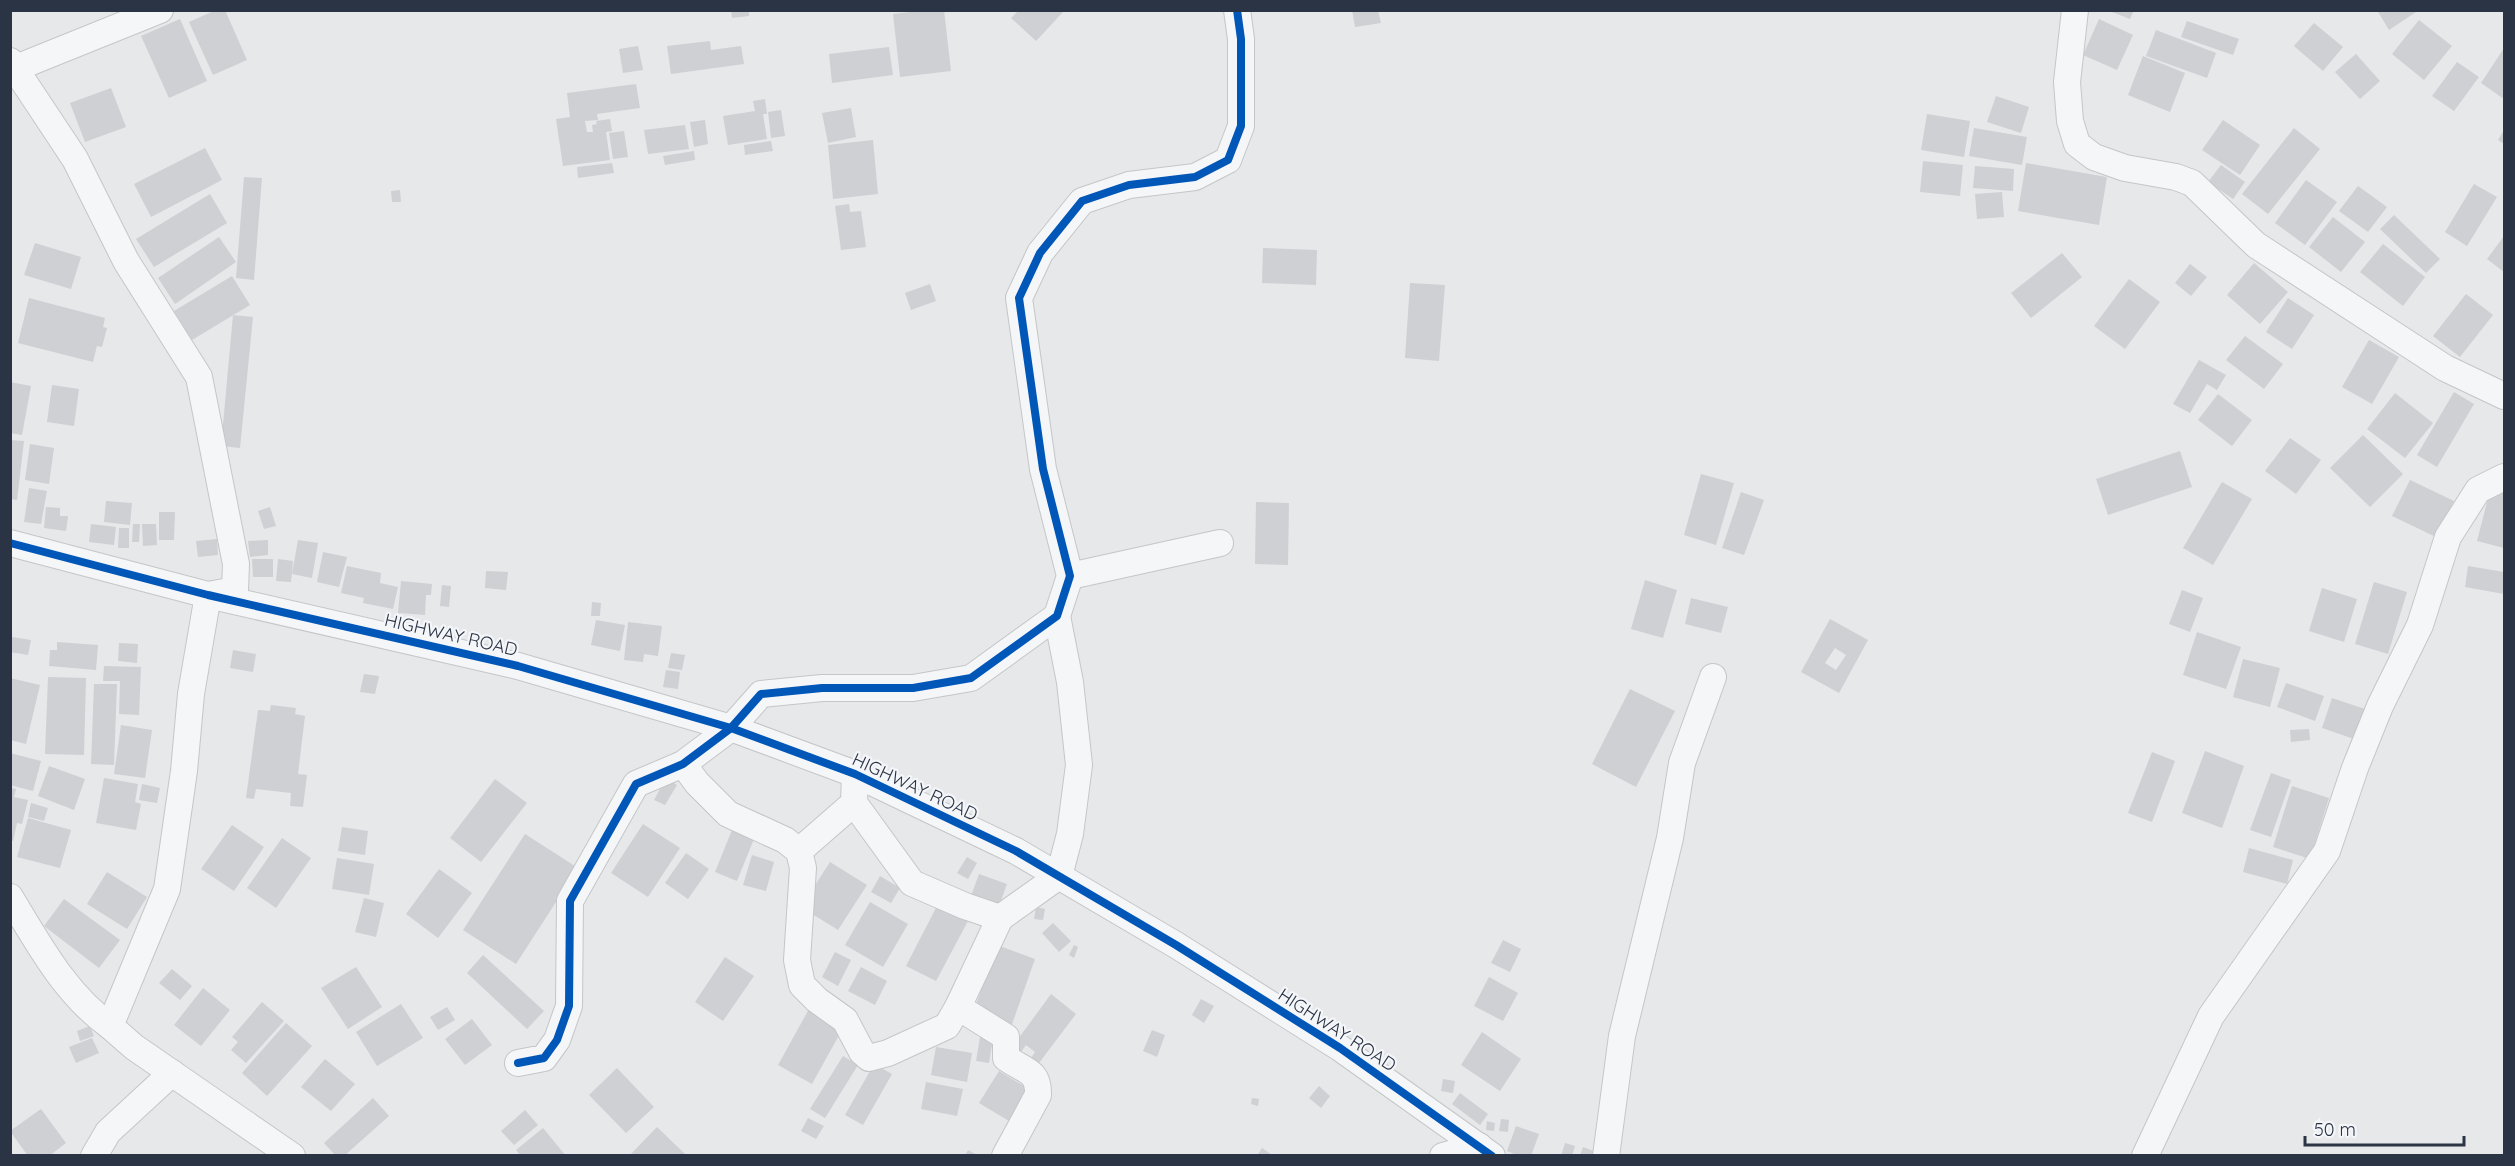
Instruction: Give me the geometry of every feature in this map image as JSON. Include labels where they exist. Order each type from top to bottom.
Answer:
[{"type":"street","points":[[110,1026],[167,889],[191,694],[208,596],[235,590],[236,564],[198,377],[126,261],[75,159],[13,65],[160,10]]},
{"type":"street","points":[[683,764],[697,783],[728,814],[785,840],[799,851],[803,868],[797,960],[802,985],[817,1000],[845,1020],[862,1052],[869,1059],[888,1053],[947,1026],[1000,918],[1059,876],[1070,834],[1079,765],[1070,682],[1057,616],[1070,576],[1043,469],[1019,298],[1040,253],[1082,201],[1130,185],[1195,177],[1228,160],[1241,126],[1241,39],[1237,10]]},
{"type":"street","points":[[2075,10],[2067,82],[2070,121],[2077,144],[2094,157],[2192,183],[2256,245],[2445,368],[2505,396]]},
{"type":"street","points":[[2145,1155],[2211,1017],[2327,851],[2355,768],[2380,706],[2420,625],[2448,537],[2478,490],[2505,477]]},
{"type":"street","name":"HIGHWAY ROAD","points":[[10,543],[208,596],[518,666],[731,728],[855,774],[1016,850],[1176,945],[1340,1048],[1485,1151]]},
{"type":"street","points":[[1070,576],[1220,543]]},
{"type":"street","points":[[518,1064],[544,1058],[557,1040],[569,1006],[570,901],[636,784],[683,764],[731,728],[761,694],[822,688],[913,687],[971,678],[1057,616]]},
{"type":"street","points":[[1606,1155],[1622,1036],[1670,838],[1682,763],[1713,677]]},
{"type":"street","points":[[855,774],[854,803],[912,883],[1000,918]]},
{"type":"street","points":[[799,851],[854,803]]},
{"type":"street","points":[[10,897],[66,984],[92,1013],[134,1047],[292,1155]]},
{"type":"street","points":[[958,1006],[1006,1037],[1006,1058],[1034,1074],[1038,1084],[1038,1095],[1005,1155]]},
{"type":"street","points":[[94,1155],[108,1132],[172,1073]]},
{"type":"street","points":[[1443,1155],[1485,1151]]},
{"type":"building","points":[[216,10],[225,10],[247,60],[213,75],[189,22]]},
{"type":"building","points":[[731,10],[749,10],[749,16],[732,18]]},
{"type":"building","points":[[944,10],[951,71],[900,77],[893,14]]},
{"type":"building","points":[[1019,10],[1065,10],[1036,41],[1011,18]]},
{"type":"building","points":[[1352,10],[1378,10],[1381,23],[1355,27]]},
{"type":"building","points":[[2107,10],[2134,10],[2130,19]]},
{"type":"building","points":[[2377,10],[2419,10],[2389,30]]},
{"type":"building","points":[[180,19],[207,81],[169,98],[141,36]]},
{"type":"building","points":[[2099,19],[2133,35],[2117,70],[2083,55]]},
{"type":"building","points":[[2419,20],[2452,46],[2424,80],[2392,54]]},
{"type":"building","points":[[2187,21],[2239,39],[2233,55],[2181,37]]},
{"type":"building","points":[[2314,23],[2343,47],[2323,71],[2294,46]]},
{"type":"building","points":[[2156,30],[2216,53],[2207,78],[2146,56]]},
{"type":"building","points":[[710,41],[711,50],[741,46],[744,64],[671,74],[667,46]]},
{"type":"building","points":[[638,46],[643,70],[623,73],[619,49]]},
{"type":"building","points":[[889,47],[893,75],[832,83],[829,54]]},
{"type":"building","points":[[2504,48],[2504,99],[2481,83]]},
{"type":"building","points":[[2356,54],[2380,81],[2360,99],[2335,72]]},
{"type":"building","points":[[2143,56],[2185,73],[2170,112],[2128,95]]},
{"type":"building","points":[[2457,62],[2479,77],[2454,111],[2432,96]]},
{"type":"building","points":[[636,84],[640,108],[597,114],[598,120],[585,121],[587,132],[593,132],[592,125],[597,124],[596,121],[610,119],[612,131],[606,132],[610,160],[563,166],[556,119],[570,117],[567,93]]},
{"type":"building","points":[[111,88],[126,127],[85,142],[70,103]]},
{"type":"building","points":[[1996,96],[2029,107],[2021,133],[1987,122]]},
{"type":"building","points":[[765,99],[767,114],[763,114],[767,139],[728,145],[723,116],[755,111],[753,101]]},
{"type":"building","points":[[851,108],[856,137],[828,143],[822,113]]},
{"type":"building","points":[[781,110],[785,136],[771,138],[768,112]]},
{"type":"building","points":[[1927,114],[1970,121],[1964,157],[1921,150]]},
{"type":"building","points":[[705,120],[708,144],[694,147],[690,122]]},
{"type":"building","points":[[2223,120],[2260,145],[2240,175],[2202,150]]},
{"type":"building","points":[[685,125],[689,149],[648,154],[644,130]]},
{"type":"building","points":[[1974,128],[2027,137],[2022,165],[1969,156]]},
{"type":"building","points":[[2294,128],[2320,149],[2268,214],[2242,194]]},
{"type":"building","points":[[2504,130],[2504,144],[2498,140]]},
{"type":"building","points":[[624,131],[628,157],[613,159],[609,133]]},
{"type":"building","points":[[873,140],[878,194],[833,199],[828,145]]},
{"type":"building","points":[[771,141],[773,151],[745,155],[744,145]]},
{"type":"building","points":[[205,148],[222,180],[151,217],[134,184]]},
{"type":"building","points":[[694,151],[695,160],[665,165],[663,156]]},
{"type":"building","points":[[1923,161],[1963,165],[1960,196],[1920,192]]},
{"type":"building","points":[[612,163],[614,173],[578,178],[577,167]]},
{"type":"building","points":[[2026,163],[2107,177],[2099,225],[2018,211]]},
{"type":"building","points":[[2221,165],[2245,182],[2233,199],[2208,182]]},
{"type":"building","points":[[1975,166],[2014,169],[2013,191],[1973,188]]},
{"type":"building","points":[[244,177],[262,178],[254,280],[236,278]]},
{"type":"building","points":[[2306,180],[2337,202],[2305,245],[2275,223]]},
{"type":"building","points":[[2474,184],[2497,197],[2467,246],[2445,232]]},
{"type":"building","points":[[2358,186],[2387,207],[2368,232],[2339,211]]},
{"type":"building","points":[[400,190],[401,202],[392,202],[391,191]]},
{"type":"building","points":[[2002,192],[2004,217],[1977,219],[1975,194]]},
{"type":"building","points":[[210,194],[227,223],[154,267],[136,239]]},
{"type":"building","points":[[849,204],[850,212],[861,211],[866,247],[841,250],[835,206]]},
{"type":"building","points":[[2394,215],[2440,259],[2426,273],[2380,229]]},
{"type":"building","points":[[2333,217],[2365,242],[2341,272],[2309,247]]},
{"type":"building","points":[[2504,236],[2504,272],[2487,259]]},
{"type":"building","points":[[219,237],[236,262],[175,304],[158,278]]},
{"type":"building","points":[[35,243],[81,257],[71,289],[24,275]]},
{"type":"building","points":[[2383,244],[2425,277],[2403,306],[2360,272]]},
{"type":"building","points":[[1263,248],[1317,250],[1316,285],[1262,283]]},
{"type":"building","points":[[2062,253],[2082,277],[2031,318],[2011,293]]},
{"type":"building","points":[[2254,263],[2288,292],[2260,324],[2227,295]]},
{"type":"building","points":[[2190,264],[2207,277],[2191,296],[2175,283]]},
{"type":"building","points":[[232,276],[250,305],[192,340],[174,311]]},
{"type":"building","points":[[2129,279],[2160,302],[2125,349],[2094,326]]},
{"type":"building","points":[[1410,283],[1445,285],[1439,361],[1405,358]]},
{"type":"building","points":[[930,284],[936,301],[911,310],[905,293]]},
{"type":"building","points":[[2466,294],[2493,315],[2460,357],[2433,336]]},
{"type":"building","points":[[29,298],[105,318],[103,327],[107,328],[102,347],[97,346],[93,362],[18,343]]},
{"type":"building","points":[[2288,298],[2314,315],[2292,349],[2266,332]]},
{"type":"building","points":[[233,315],[253,317],[240,448],[221,446]]},
{"type":"building","points":[[2245,336],[2283,364],[2264,389],[2226,360]]},
{"type":"building","points":[[2369,340],[2399,357],[2372,404],[2342,387]]},
{"type":"building","points":[[2199,360],[2226,375],[2217,390],[2207,384],[2190,413],[2173,404]]},
{"type":"building","points":[[10,382],[31,386],[22,435],[10,433]]},
{"type":"building","points":[[52,385],[79,389],[74,426],[47,422]]},
{"type":"building","points":[[2454,392],[2474,404],[2437,467],[2417,455]]},
{"type":"building","points":[[2395,393],[2433,423],[2405,458],[2367,429]]},
{"type":"building","points":[[2218,394],[2252,420],[2232,446],[2198,420]]},
{"type":"building","points":[[2363,435],[2403,474],[2370,507],[2330,468]]},
{"type":"building","points":[[2290,438],[2321,460],[2296,494],[2265,471]]},
{"type":"building","points":[[10,440],[24,441],[17,500],[10,499]]},
{"type":"building","points":[[30,444],[54,448],[49,484],[25,480]]},
{"type":"building","points":[[2180,451],[2192,487],[2108,515],[2096,479]]},
{"type":"building","points":[[1701,474],[1734,483],[1716,545],[1684,535]]},
{"type":"building","points":[[2410,480],[2454,501],[2436,537],[2392,516]]},
{"type":"building","points":[[2222,482],[2252,499],[2213,565],[2183,548]]},
{"type":"building","points":[[2491,487],[2504,490],[2504,548],[2477,541]]},
{"type":"building","points":[[29,488],[47,491],[41,524],[24,522]]},
{"type":"building","points":[[1741,492],[1764,500],[1744,555],[1722,548]]},
{"type":"building","points":[[106,501],[132,503],[130,525],[104,522]]},
{"type":"building","points":[[1256,502],[1289,503],[1288,565],[1255,564]]},
{"type":"building","points":[[46,507],[60,508],[60,516],[68,516],[66,531],[44,528]]},
{"type":"building","points":[[270,507],[276,526],[264,529],[258,511]]},
{"type":"building","points":[[159,512],[175,512],[174,540],[159,540]]},
{"type":"building","points":[[91,524],[116,527],[114,545],[89,542]]},
{"type":"building","points":[[133,524],[140,524],[139,542],[132,542]]},
{"type":"building","points":[[142,524],[156,524],[157,545],[143,546]]},
{"type":"building","points":[[119,528],[129,528],[129,548],[118,548]]},
{"type":"building","points":[[217,539],[218,555],[198,557],[196,541]]},
{"type":"building","points":[[268,540],[268,555],[250,557],[248,541]]},
{"type":"building","points":[[298,540],[318,543],[312,578],[292,574]]},
{"type":"building","points":[[323,552],[347,557],[339,587],[317,582]]},
{"type":"building","points":[[252,559],[273,559],[273,577],[253,577]]},
{"type":"building","points":[[278,559],[293,561],[291,582],[276,581]]},
{"type":"building","points":[[347,566],[381,573],[380,583],[398,587],[393,609],[363,603],[364,598],[341,593]]},
{"type":"building","points":[[2468,566],[2504,572],[2504,594],[2465,587]]},
{"type":"building","points":[[486,571],[508,572],[506,590],[485,588]]},
{"type":"building","points":[[1645,580],[1677,590],[1663,638],[1631,629]]},
{"type":"building","points":[[401,581],[432,584],[431,595],[426,595],[425,615],[398,613]]},
{"type":"building","points":[[2374,582],[2407,592],[2388,654],[2355,644]]},
{"type":"building","points":[[442,585],[451,586],[449,607],[440,606]]},
{"type":"building","points":[[2322,588],[2357,599],[2344,642],[2309,631]]},
{"type":"building","points":[[2182,590],[2203,598],[2190,632],[2169,624]]},
{"type":"building","points":[[1691,598],[1728,607],[1721,633],[1685,624]]},
{"type":"building","points":[[592,602],[601,603],[600,616],[591,616]]},
{"type":"building","points":[[1830,619],[1868,640],[1839,693],[1801,672]],"holes":[[[1835,648],[1846,655],[1836,670],[1825,663]]]},
{"type":"building","points":[[596,620],[625,625],[620,651],[591,645]]},
{"type":"building","points":[[628,622],[662,626],[658,656],[644,654],[643,662],[624,660]]},
{"type":"building","points":[[2197,632],[2241,647],[2226,689],[2183,675]]},
{"type":"building","points":[[12,637],[31,640],[28,655],[10,652]]},
{"type":"building","points":[[57,642],[98,645],[96,670],[49,666],[50,650],[57,650]]},
{"type":"building","points":[[119,643],[138,644],[137,663],[118,661]]},
{"type":"building","points":[[233,650],[256,654],[253,672],[230,668]]},
{"type":"building","points":[[671,653],[685,655],[682,670],[668,668]]},
{"type":"building","points":[[2243,659],[2280,668],[2270,707],[2233,697]]},
{"type":"building","points":[[104,666],[141,667],[139,715],[119,714],[120,681],[103,681]]},
{"type":"building","points":[[666,670],[680,672],[678,689],[663,687]]},
{"type":"building","points":[[364,674],[379,676],[375,694],[360,692]]},
{"type":"building","points":[[48,677],[86,678],[84,755],[45,754]]},
{"type":"building","points":[[10,678],[40,685],[26,744],[10,740]]},
{"type":"building","points":[[2286,683],[2324,696],[2315,721],[2277,707]]},
{"type":"building","points":[[94,684],[117,684],[114,765],[91,764]]},
{"type":"building","points":[[1630,689],[1675,711],[1636,787],[1592,764]]},
{"type":"building","points":[[2332,698],[2365,709],[2354,739],[2322,728]]},
{"type":"building","points":[[271,705],[296,708],[295,714],[305,716],[298,774],[307,775],[303,807],[290,806],[291,793],[256,789],[254,799],[246,798],[258,710],[270,711]]},
{"type":"building","points":[[121,725],[152,730],[145,778],[114,774]]},
{"type":"building","points":[[2309,729],[2310,740],[2291,742],[2290,730]]},
{"type":"building","points":[[2205,751],[2244,766],[2222,828],[2182,813]]},
{"type":"building","points":[[2152,752],[2175,761],[2152,822],[2128,813]]},
{"type":"building","points":[[10,753],[41,761],[33,791],[10,785]]},
{"type":"building","points":[[49,766],[85,779],[74,810],[38,796]]},
{"type":"building","points":[[2271,773],[2291,780],[2271,837],[2250,830]]},
{"type":"building","points":[[104,778],[138,784],[135,802],[141,804],[136,830],[96,823]]},
{"type":"building","points":[[666,778],[677,785],[665,805],[654,800]]},
{"type":"building","points":[[495,779],[527,803],[481,862],[450,838]]},
{"type":"building","points":[[142,784],[160,788],[157,803],[139,800]]},
{"type":"building","points":[[2292,786],[2329,798],[2310,859],[2273,847]]},
{"type":"building","points":[[10,788],[16,789],[14,797],[28,800],[22,824],[17,823],[13,841],[10,841]]},
{"type":"building","points":[[31,803],[48,808],[44,821],[28,817]]},
{"type":"building","points":[[28,818],[71,830],[60,868],[17,857]]},
{"type":"building","points":[[643,824],[680,848],[648,897],[611,873]]},
{"type":"building","points":[[232,825],[264,847],[234,891],[201,869]]},
{"type":"building","points":[[734,825],[756,834],[737,881],[715,872]]},
{"type":"building","points":[[342,827],[368,831],[365,855],[338,851]]},
{"type":"building","points":[[525,834],[578,868],[516,964],[463,930]]},
{"type":"building","points":[[282,838],[311,858],[276,908],[247,888]]},
{"type":"building","points":[[2249,848],[2293,860],[2287,884],[2243,872]]},
{"type":"building","points":[[686,853],[709,869],[688,899],[665,883]]},
{"type":"building","points":[[752,855],[774,862],[766,891],[743,885]]},
{"type":"building","points":[[967,857],[977,863],[968,879],[957,873]]},
{"type":"building","points":[[337,858],[374,864],[369,895],[332,889]]},
{"type":"building","points":[[830,862],[867,885],[838,930],[801,907]]},
{"type":"building","points":[[439,869],[472,893],[438,938],[406,914]]},
{"type":"building","points":[[107,872],[147,897],[127,929],[87,904]]},
{"type":"building","points":[[979,874],[1007,884],[999,906],[971,896]]},
{"type":"building","points":[[880,876],[900,888],[891,903],[871,892]]},
{"type":"building","points":[[364,898],[384,903],[376,937],[355,932]]},
{"type":"building","points":[[64,899],[120,940],[99,968],[44,926]]},
{"type":"building","points":[[870,902],[908,924],[883,967],[845,945]]},
{"type":"building","points":[[937,906],[968,921],[936,981],[906,966]]},
{"type":"building","points":[[1036,907],[1045,909],[1043,920],[1034,919]]},
{"type":"building","points":[[1053,923],[1071,941],[1059,952],[1042,933]]},
{"type":"building","points":[[1503,940],[1521,949],[1510,972],[1491,963]]},
{"type":"building","points":[[997,945],[1035,959],[1011,1027],[973,1013]]},
{"type":"building","points":[[1074,945],[1078,947],[1074,958],[1069,955]]},
{"type":"building","points":[[835,952],[851,960],[838,986],[822,977]]},
{"type":"building","points":[[483,955],[544,1011],[527,1029],[467,973]]},
{"type":"building","points":[[725,957],[754,976],[723,1021],[695,1002]]},
{"type":"building","points":[[356,967],[382,1007],[348,1029],[321,988]]},
{"type":"building","points":[[861,967],[887,981],[875,1005],[848,991]]},
{"type":"building","points":[[172,969],[192,986],[180,1000],[159,983]]},
{"type":"building","points":[[1489,977],[1518,993],[1503,1021],[1474,1006]]},
{"type":"building","points":[[203,988],[230,1010],[201,1046],[174,1025]]},
{"type":"building","points":[[1051,994],[1076,1014],[1036,1067],[1029,1061],[1035,1052],[1026,1045],[1018,1056],[1010,1050]]},
{"type":"building","points":[[1201,999],[1214,1006],[1204,1023],[1192,1015]]},
{"type":"building","points":[[262,1002],[284,1021],[246,1063],[231,1050],[238,1042],[232,1037]]},
{"type":"building","points":[[401,1004],[423,1038],[377,1066],[356,1032]]},
{"type":"building","points":[[447,1007],[455,1020],[438,1030],[430,1017]]},
{"type":"building","points":[[809,1009],[843,1028],[812,1084],[778,1065]]},
{"type":"building","points":[[472,1019],[492,1045],[465,1065],[445,1039]]},
{"type":"building","points":[[286,1023],[312,1046],[267,1096],[242,1073]]},
{"type":"building","points":[[90,1026],[94,1036],[80,1041],[77,1031]]},
{"type":"building","points":[[1152,1030],[1165,1035],[1157,1057],[1143,1051]]},
{"type":"building","points":[[981,1031],[994,1033],[989,1063],[976,1061]]},
{"type":"building","points":[[1482,1032],[1521,1059],[1500,1091],[1461,1065]]},
{"type":"building","points":[[92,1038],[99,1053],[76,1063],[69,1047]]},
{"type":"building","points":[[936,1047],[972,1053],[967,1082],[931,1075]]},
{"type":"building","points":[[843,1056],[858,1065],[825,1118],[810,1109]]},
{"type":"building","points":[[325,1059],[355,1084],[331,1111],[301,1087]]},
{"type":"building","points":[[874,1064],[892,1074],[863,1125],[845,1115]]},
{"type":"building","points":[[617,1068],[654,1107],[626,1133],[589,1095]]},
{"type":"building","points":[[999,1071],[1034,1092],[1014,1124],[979,1103]]},
{"type":"building","points":[[1443,1079],[1455,1081],[1453,1093],[1441,1091]]},
{"type":"building","points":[[926,1082],[963,1089],[957,1116],[921,1109]]},
{"type":"building","points":[[1319,1086],[1330,1096],[1321,1108],[1309,1098]]},
{"type":"building","points":[[1460,1093],[1488,1114],[1480,1125],[1452,1104]]},
{"type":"building","points":[[373,1098],[389,1116],[344,1156],[336,1156],[324,1143]]},
{"type":"building","points":[[1252,1098],[1259,1099],[1258,1106],[1251,1104]]},
{"type":"building","points":[[41,1109],[66,1143],[49,1156],[28,1156],[10,1131]]},
{"type":"building","points":[[525,1110],[538,1125],[514,1145],[501,1131]]},
{"type":"building","points":[[808,1118],[824,1126],[816,1139],[801,1131]]},
{"type":"building","points":[[1501,1119],[1509,1120],[1508,1132],[1499,1131]]},
{"type":"building","points":[[1487,1121],[1495,1123],[1494,1131],[1486,1130]]},
{"type":"building","points":[[1516,1126],[1539,1134],[1531,1156],[1519,1156],[1507,1151]]},
{"type":"building","points":[[657,1127],[685,1154],[683,1156],[629,1156]]},
{"type":"building","points":[[543,1128],[566,1156],[521,1156],[516,1150]]},
{"type":"building","points":[[1565,1143],[1575,1146],[1572,1156],[1561,1156]]},
{"type":"building","points":[[1583,1147],[1596,1152],[1594,1156],[1580,1156]]},
{"type":"building","points":[[1262,1148],[1274,1156],[1257,1156]]},
{"type":"building","points":[[968,1150],[979,1156],[965,1156]]},
{"type":"cycle path","points":[[518,1063],[544,1058],[557,1040],[569,1006],[570,901],[636,784],[683,764],[731,728],[761,694],[822,688],[913,688],[971,678],[1057,616],[1070,576],[1043,469],[1019,298],[1040,253],[1082,201],[1129,185],[1195,177],[1228,160],[1241,126],[1241,39],[1237,10]]},
{"type":"cycle path","points":[[10,543],[208,595],[518,666],[731,728],[855,774],[1016,851],[1176,945],[1340,1048],[1492,1156]]}]
